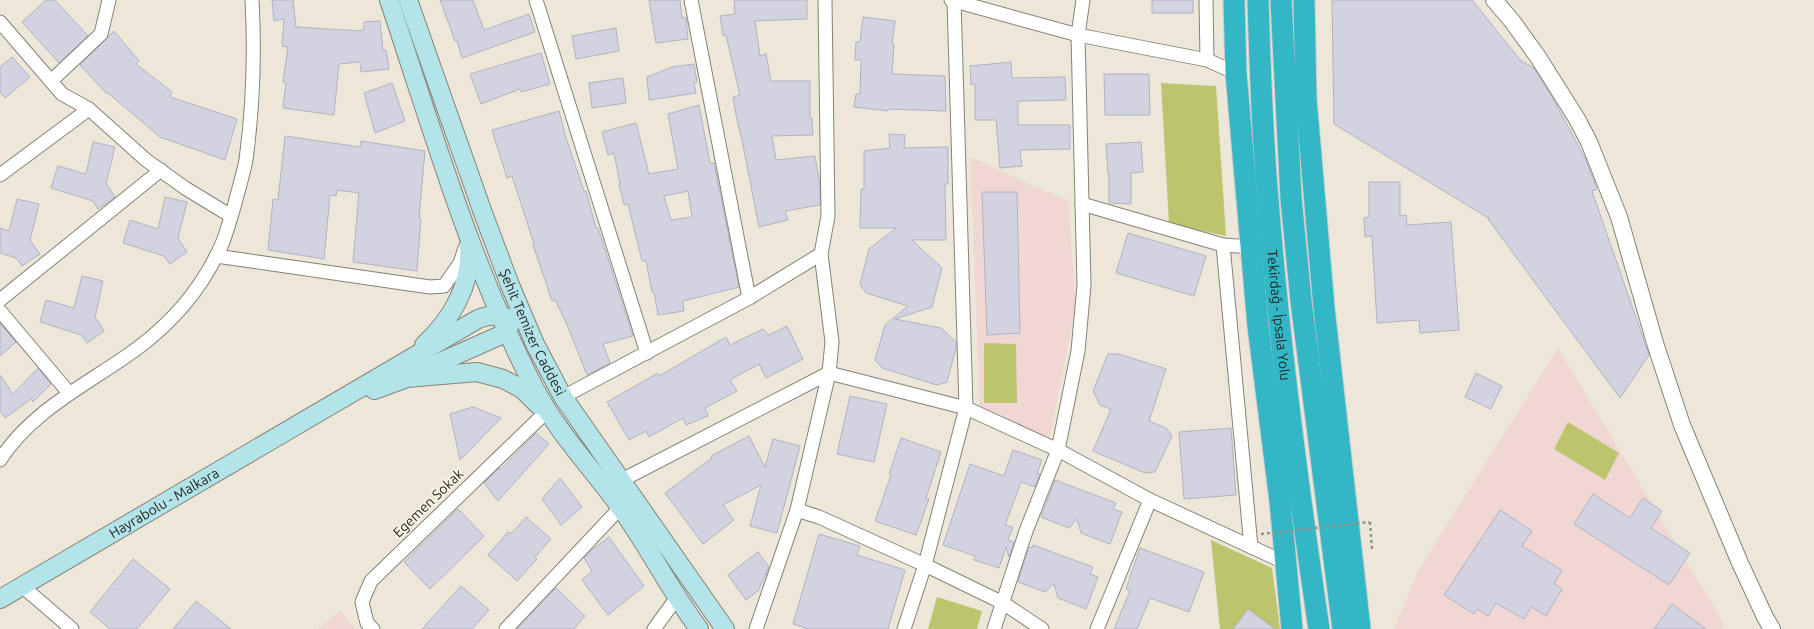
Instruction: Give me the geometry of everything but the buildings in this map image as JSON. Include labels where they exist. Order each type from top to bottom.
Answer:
[{"type":"highway","points":[[1234,0],[1236,73],[1250,247],[1258,326],[1280,501],[1292,629]]},
{"type":"highway","name":"Tekirdağ - İpsala Yolu","points":[[1258,0],[1261,109],[1274,268],[1305,531],[1319,629]]},
{"type":"highway","name":"Tekirdağ - İpsala Yolu","points":[[1281,0],[1291,198],[1299,278],[1343,629]]},
{"type":"highway","points":[[1304,0],[1306,99],[1324,308],[1360,629]]},
{"type":"main road","name":"Şehit Temizer Caddesi","points":[[389,0],[469,233],[535,390],[548,414],[620,508],[699,629]]},
{"type":"main road","name":"Şehit Temizer Caddesi","points":[[408,0],[432,72],[510,285],[536,344],[563,397],[725,629]]},
{"type":"main road","points":[[405,370],[438,331],[461,295],[468,274],[470,260],[469,233]]},
{"type":"main road","points":[[405,370],[501,335],[514,311],[510,285]]},
{"type":"main road","points":[[405,370],[478,319],[490,315],[525,330],[536,344]]},
{"type":"main road","points":[[405,370],[477,372],[503,379],[522,389],[548,414]]},
{"type":"main road","name":"Hayrabolu - Malkara","points":[[0,599],[328,408],[405,370]]},
{"type":"street","points":[[51,81],[101,34],[110,0]]},
{"type":"street","points":[[0,460],[6,450],[36,419],[69,393],[150,339],[174,317],[192,295],[216,256],[222,244],[231,216],[246,161],[254,74],[252,0]]},
{"type":"street","points":[[536,0],[647,352]]},
{"type":"street","points":[[691,0],[749,298]]},
{"type":"street","points":[[756,629],[796,510],[829,372],[832,342],[821,254],[828,216],[825,0]]},
{"type":"street","points":[[904,629],[925,565],[966,408],[953,0],[1078,34],[1207,60],[1236,73]]},
{"type":"street","points":[[994,629],[1026,531],[1058,450],[1078,350],[1084,285],[1078,34],[1083,0]]},
{"type":"street","points":[[1206,0],[1207,60]]},
{"type":"street","points":[[1494,0],[1512,21],[1538,57],[1577,119],[1589,142],[1619,217],[1655,343],[1682,425],[1737,556],[1772,629]]},
{"type":"street","points":[[0,22],[62,94],[89,109],[146,160],[185,188],[231,216]]},
{"type":"street","points":[[0,175],[89,109]]},
{"type":"street","points":[[0,300],[161,170]]},
{"type":"street","points":[[1082,204],[1223,245],[1250,247]]},
{"type":"street","points":[[216,256],[430,286],[444,286],[460,263],[469,233]]},
{"type":"street","points":[[1223,245],[1251,547]]},
{"type":"street","points":[[563,397],[749,298],[821,254]]},
{"type":"street","points":[[0,311],[69,393]]},
{"type":"street","points":[[622,480],[829,372],[966,408],[1058,450],[1150,500],[1286,563]]},
{"type":"street","name":"Egemen Sokak","points":[[373,629],[367,623],[362,602],[371,581],[548,414]]},
{"type":"street","points":[[1097,629],[1150,500]]},
{"type":"street","points":[[506,629],[620,508]]},
{"type":"street","points":[[796,510],[819,517],[925,565],[1003,603],[1042,629]]},
{"type":"street","points":[[22,586],[72,629]]},
{"type":"street","points":[[654,629],[678,596]]},
{"type":"path","points":[[1261,534],[1370,522],[1372,550]]},
{"type":"shaded area","points":[[970,157],[1068,201],[1076,305],[1049,441],[980,409]]},
{"type":"shaded area","points":[[1558,348],[1725,625],[1721,629],[1394,629],[1418,571]]},
{"type":"shaded area","points":[[340,611],[355,629],[318,629]]},
{"type":"green space","points":[[1161,83],[1216,86],[1226,236],[1169,224]]},
{"type":"green space","points":[[984,343],[1016,344],[1017,403],[984,403]]},
{"type":"green space","points":[[1568,422],[1619,453],[1605,480],[1554,449]]},
{"type":"green space","points":[[1211,540],[1272,568],[1280,629],[1220,629]]},
{"type":"green space","points":[[937,597],[982,611],[977,629],[928,629]]}]
